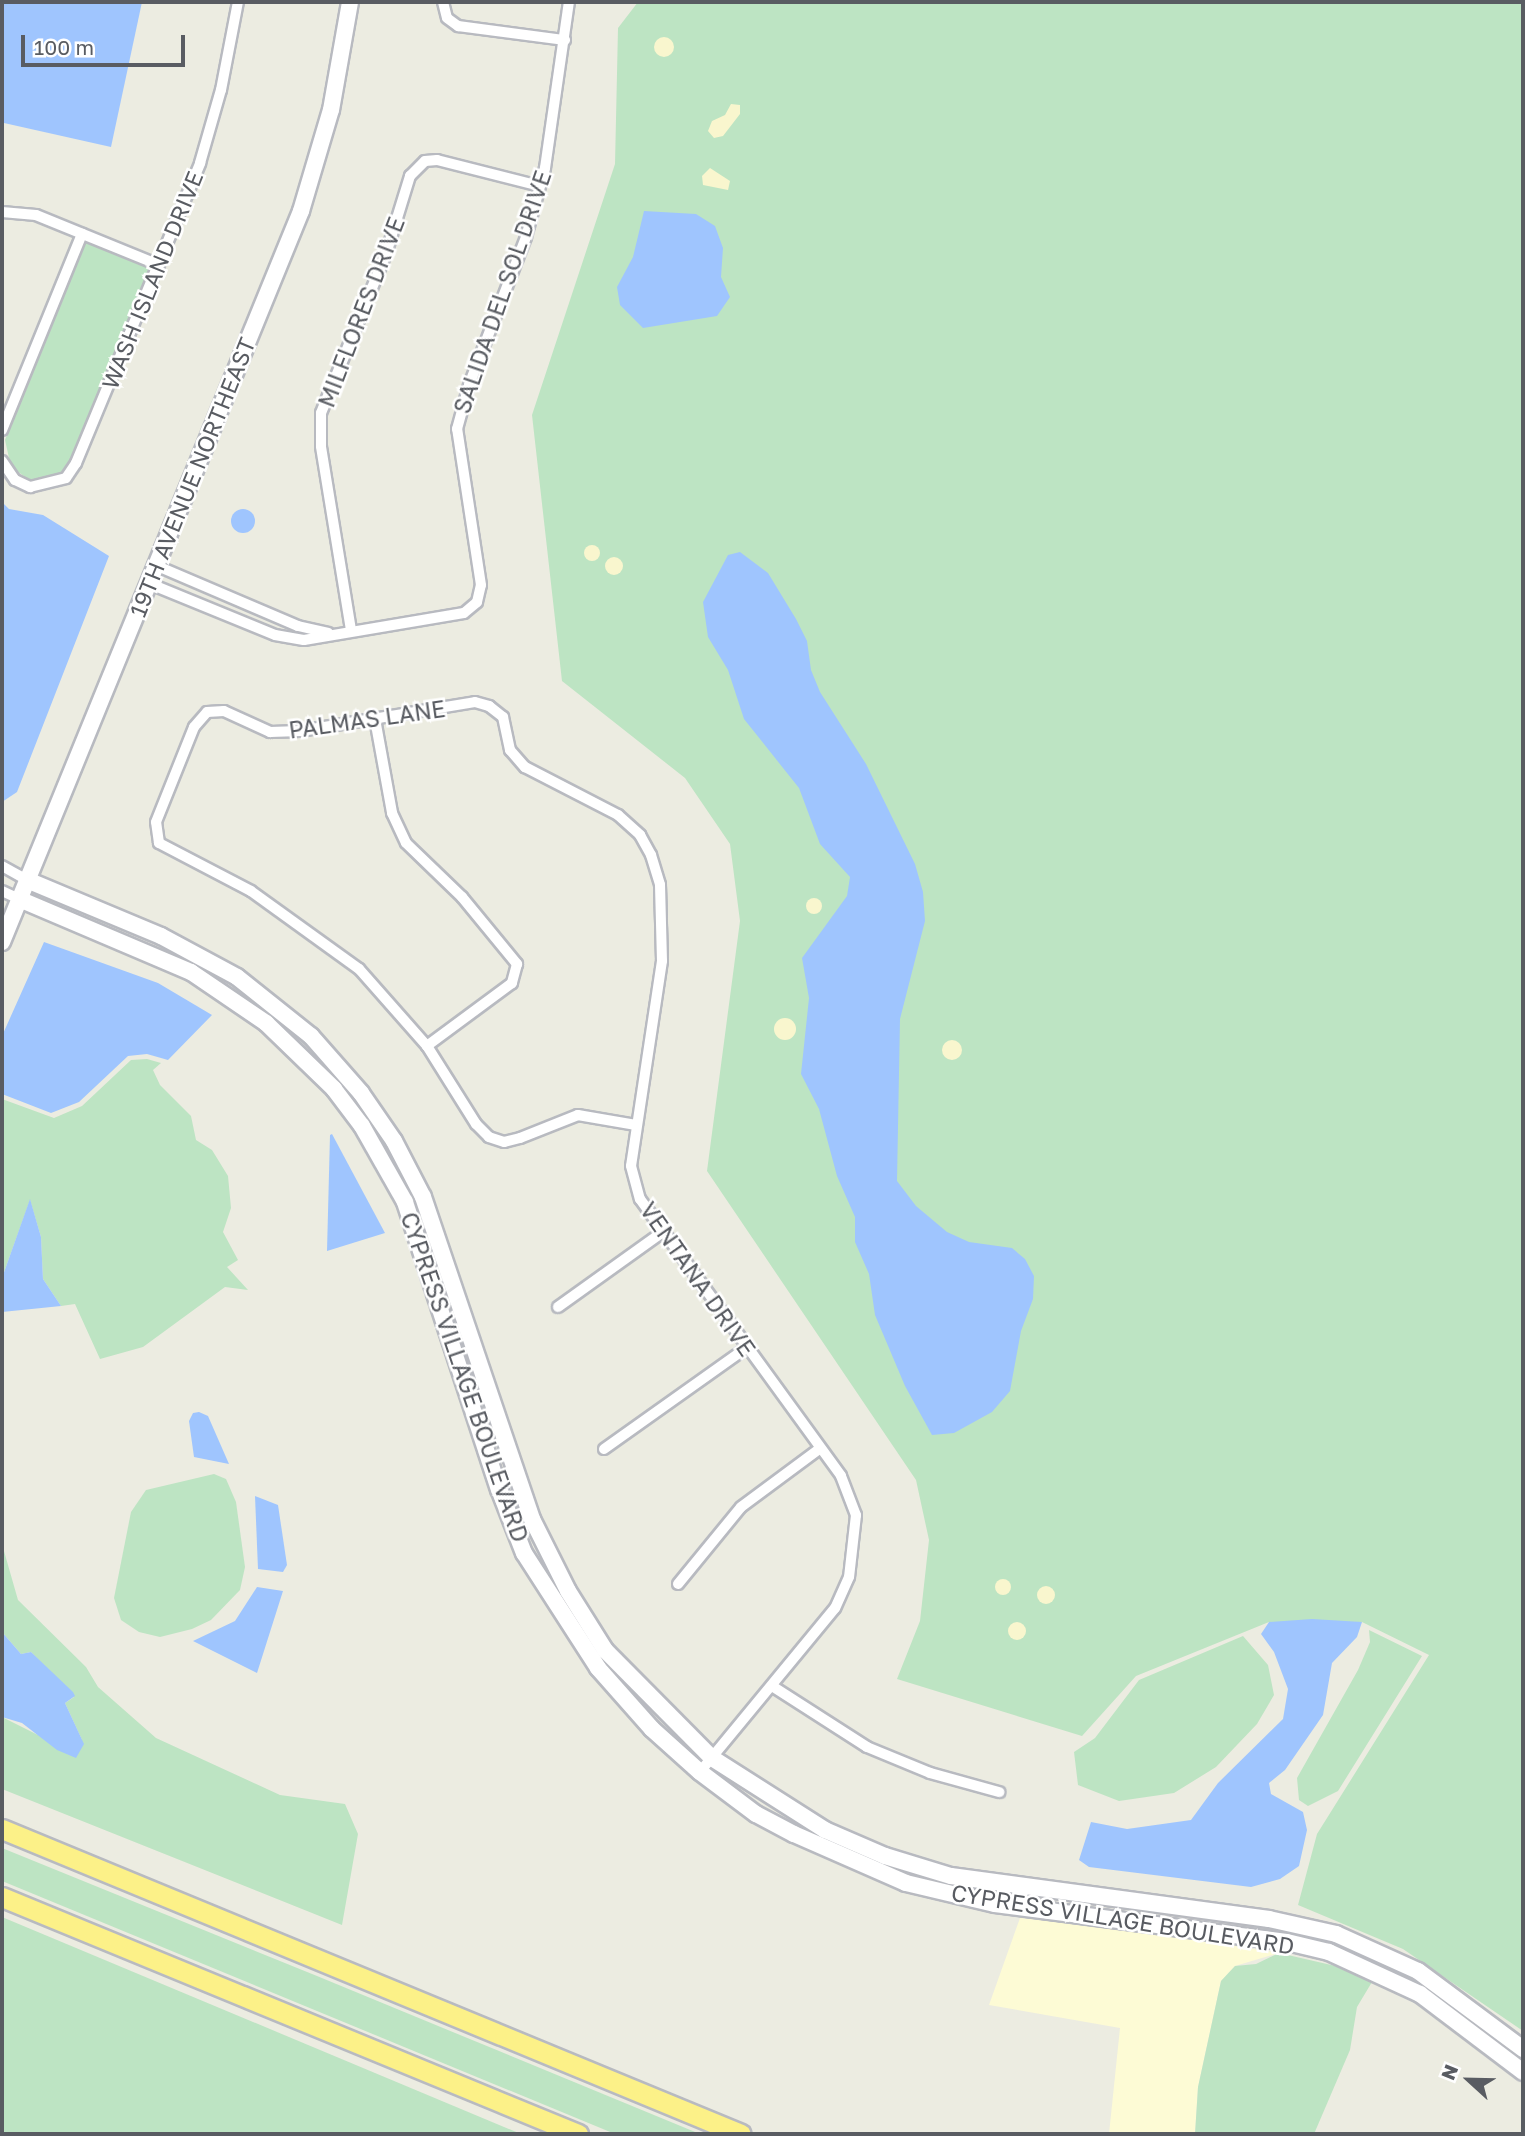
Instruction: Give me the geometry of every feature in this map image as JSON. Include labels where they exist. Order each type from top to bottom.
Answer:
[{"type":"highway","points":[[2,1829],[741,2134]]},
{"type":"highway","points":[[2,1897],[578,2134]]},
{"type":"street","name":"WASH ISLAND DRIVE","points":[[2,461],[15,480],[30,487],[66,478],[159,265],[200,163],[221,90],[238,2]]},
{"type":"street","name":"19TH AVENUE NORTHEAST","points":[[2,942],[312,178],[337,85],[350,2]]},
{"type":"street","points":[[443,2],[447,18],[458,26],[565,40]]},
{"type":"street","name":"SALIDA DEL SOL DRIVE","points":[[148,583],[188,598],[198,612],[217,611],[275,635],[304,640],[464,613],[477,602],[481,585],[457,429],[540,186],[557,111],[569,2]]},
{"type":"street","name":"MILFLORES DRIVE","points":[[351,630],[321,446],[321,413],[386,254],[410,176],[425,160],[437,160],[540,186]]},
{"type":"street","points":[[2,212],[36,215],[159,265]]},
{"type":"street","points":[[2,430],[82,234]]},
{"type":"street","points":[[155,565],[243,602],[331,634]]},
{"type":"street","points":[[217,611],[223,594]]},
{"type":"street","points":[[236,619],[243,602]]},
{"type":"street","name":"PALMAS LANE","points":[[426,1046],[359,969],[309,929],[251,891],[159,843],[156,822],[194,727],[207,712],[224,711],[270,732],[376,719],[475,702],[489,706]]},
{"type":"street","name":"VENTANA DRIVE","points":[[489,706],[503,718],[510,750],[524,767],[618,815],[640,835],[650,855],[660,885],[662,961],[631,1166],[640,1199],[841,1476],[851,1502],[856,1545],[835,1608],[700,1772]]},
{"type":"street","points":[[376,719],[392,813],[406,843],[470,906],[517,964],[512,983],[426,1046],[476,1124],[489,1137],[504,1142],[578,1115],[636,1125]]},
{"type":"street","points":[[2,866],[27,880]]},
{"type":"street","name":"CYPRESS VILLAGE BOULEVARD","points":[[27,880],[161,936],[237,977],[311,1036],[361,1093],[394,1141],[423,1197],[532,1519],[568,1591],[605,1650],[712,1758],[825,1830],[885,1856],[950,1876],[1269,1919],[1336,1934],[1418,1971],[1523,2049]]},
{"type":"street","points":[[2,891],[19,899]]},
{"type":"street","name":"CYPRESS VILLAGE BOULEVARD","points":[[19,899],[153,953],[230,995],[300,1052],[334,1089],[362,1126],[405,1202],[524,1553],[598,1668],[652,1729],[700,1772],[784,1829],[841,1858],[906,1883],[995,1904],[1265,1938],[1329,1952],[1420,1994],[1523,2073]]},
{"type":"street","points":[[558,1307],[664,1231]]},
{"type":"street","points":[[604,1449],[746,1348]]},
{"type":"street","points":[[678,1584],[741,1507],[819,1449]]},
{"type":"street","points":[[772,1686],[867,1747],[930,1773],[999,1792]]},
{"type":"shaded area","points":[[1020,1918],[1140,1931],[1279,1953],[1235,1966],[1221,1981],[1198,2087],[1195,2134],[1109,2134],[1120,2028],[989,2005]]},
{"type":"green space","points":[[638,2],[1523,2],[1523,2031],[1403,1949],[1298,1905],[1317,1834],[1429,1655],[1362,1622],[1269,1622],[1136,1676],[1082,1736],[897,1679],[920,1621],[929,1540],[916,1480],[707,1171],[740,921],[730,844],[685,778],[562,681],[532,415],[615,164],[618,28]]},
{"type":"green space","points":[[86,242],[150,268],[70,460],[62,473],[31,481],[11,467],[5,440]]},
{"type":"green space","points":[[147,1059],[161,1063],[153,1070],[160,1085],[191,1116],[196,1140],[212,1150],[228,1176],[231,1208],[223,1232],[238,1260],[227,1267],[248,1290],[225,1287],[143,1347],[100,1359],[75,1304],[61,1306],[43,1279],[41,1237],[30,1200],[2,1278],[2,1099],[54,1118],[82,1106],[131,1060]]},
{"type":"green space","points":[[214,1474],[226,1479],[236,1502],[245,1567],[240,1590],[211,1620],[192,1629],[160,1637],[139,1632],[121,1620],[114,1598],[131,1512],[146,1490]]},
{"type":"green space","points":[[2,1544],[18,1600],[86,1667],[98,1687],[156,1738],[280,1795],[345,1804],[358,1834],[342,1925],[2,1789],[2,1717],[46,1739],[82,1740],[65,1703],[74,1697],[31,1652],[21,1654],[2,1632]]},
{"type":"green space","points":[[1369,1630],[1422,1656],[1338,1791],[1308,1806],[1299,1800],[1297,1778],[1358,1670],[1370,1642]]},
{"type":"green space","points":[[1243,1636],[1268,1665],[1274,1695],[1257,1724],[1216,1767],[1174,1793],[1119,1801],[1078,1785],[1074,1752],[1095,1738],[1139,1680]]},
{"type":"green space","points":[[2,1848],[700,2134],[615,2134],[2,1881]]},
{"type":"green space","points":[[2,1917],[521,2134],[2,2134]]},
{"type":"green space","points":[[1279,1953],[1340,1967],[1372,1982],[1357,2007],[1350,2050],[1314,2134],[1195,2134],[1198,2087],[1221,1981],[1235,1966],[1256,1964]]},
{"type":"sand","points":[[660,37],[668,37],[674,47],[668,57],[660,57],[654,51],[654,43]]},
{"type":"sand","points":[[731,104],[740,105],[740,114],[723,136],[714,138],[708,131],[712,121],[725,115]]},
{"type":"sand","points":[[710,168],[730,181],[728,190],[703,185],[702,176]]},
{"type":"sand","points":[[592,545],[598,547],[598,559],[592,561],[586,559],[584,553],[586,547]]},
{"type":"sand","points":[[614,557],[620,560],[623,566],[620,572],[614,575],[608,572],[605,566],[608,560]]},
{"type":"sand","points":[[814,898],[822,906],[814,914],[806,906]]},
{"type":"sand","points":[[785,1018],[793,1021],[796,1029],[793,1037],[785,1040],[777,1037],[774,1029],[777,1021]]},
{"type":"sand","points":[[952,1040],[959,1043],[962,1050],[959,1057],[952,1060],[945,1057],[942,1050],[945,1043]]},
{"type":"sand","points":[[1003,1579],[1009,1581],[1009,1593],[1003,1595],[997,1593],[995,1587],[997,1581]]},
{"type":"sand","points":[[1042,1586],[1050,1586],[1055,1595],[1053,1602],[1042,1604],[1037,1599],[1037,1591]]},
{"type":"sand","points":[[1017,1622],[1023,1625],[1026,1631],[1023,1637],[1017,1640],[1011,1637],[1008,1631],[1011,1625]]},
{"type":"water","points":[[2,2],[142,2],[111,147],[4,123]]},
{"type":"water","points":[[644,211],[696,214],[715,226],[723,248],[721,277],[730,297],[717,316],[643,328],[620,305],[617,287],[633,257]]},
{"type":"water","points":[[2,502],[9,509],[43,515],[109,556],[17,792],[2,802]]},
{"type":"water","points":[[243,509],[251,513],[255,521],[251,529],[243,533],[235,529],[231,521],[235,513]]},
{"type":"water","points":[[740,552],[768,573],[796,619],[807,641],[811,670],[820,692],[866,764],[915,864],[923,892],[925,921],[900,1019],[897,1181],[916,1206],[947,1232],[969,1242],[1012,1248],[1025,1259],[1034,1276],[1033,1299],[1021,1331],[1010,1391],[992,1412],[954,1433],[932,1435],[905,1386],[875,1315],[869,1274],[855,1242],[855,1217],[837,1176],[819,1109],[801,1074],[809,998],[802,958],[847,896],[850,877],[820,844],[799,788],[744,719],[728,670],[708,637],[703,602],[728,555]]},
{"type":"water","points":[[44,942],[158,983],[212,1015],[168,1060],[147,1054],[128,1056],[79,1102],[51,1113],[2,1094],[2,1036]]},
{"type":"water","points":[[332,1134],[385,1233],[327,1251],[330,1135]]},
{"type":"water","points":[[30,1199],[41,1237],[43,1279],[61,1306],[2,1312],[2,1278]]},
{"type":"water","points":[[199,1412],[208,1416],[229,1464],[194,1457],[189,1421],[193,1413]]},
{"type":"water","points":[[255,1496],[278,1505],[287,1565],[283,1572],[258,1569]]},
{"type":"water","points":[[257,1587],[283,1591],[257,1673],[193,1641],[235,1621]]},
{"type":"water","points":[[1312,1619],[1362,1622],[1357,1637],[1332,1663],[1323,1715],[1285,1770],[1269,1783],[1271,1794],[1303,1812],[1307,1830],[1299,1866],[1280,1879],[1251,1887],[1089,1867],[1079,1860],[1091,1822],[1127,1829],[1191,1820],[1218,1783],[1283,1719],[1288,1689],[1274,1652],[1261,1634],[1269,1622]]},
{"type":"water","points":[[2,1632],[21,1654],[31,1652],[73,1692],[75,1696],[65,1703],[84,1744],[76,1758],[57,1750],[22,1723],[2,1717]]}]
